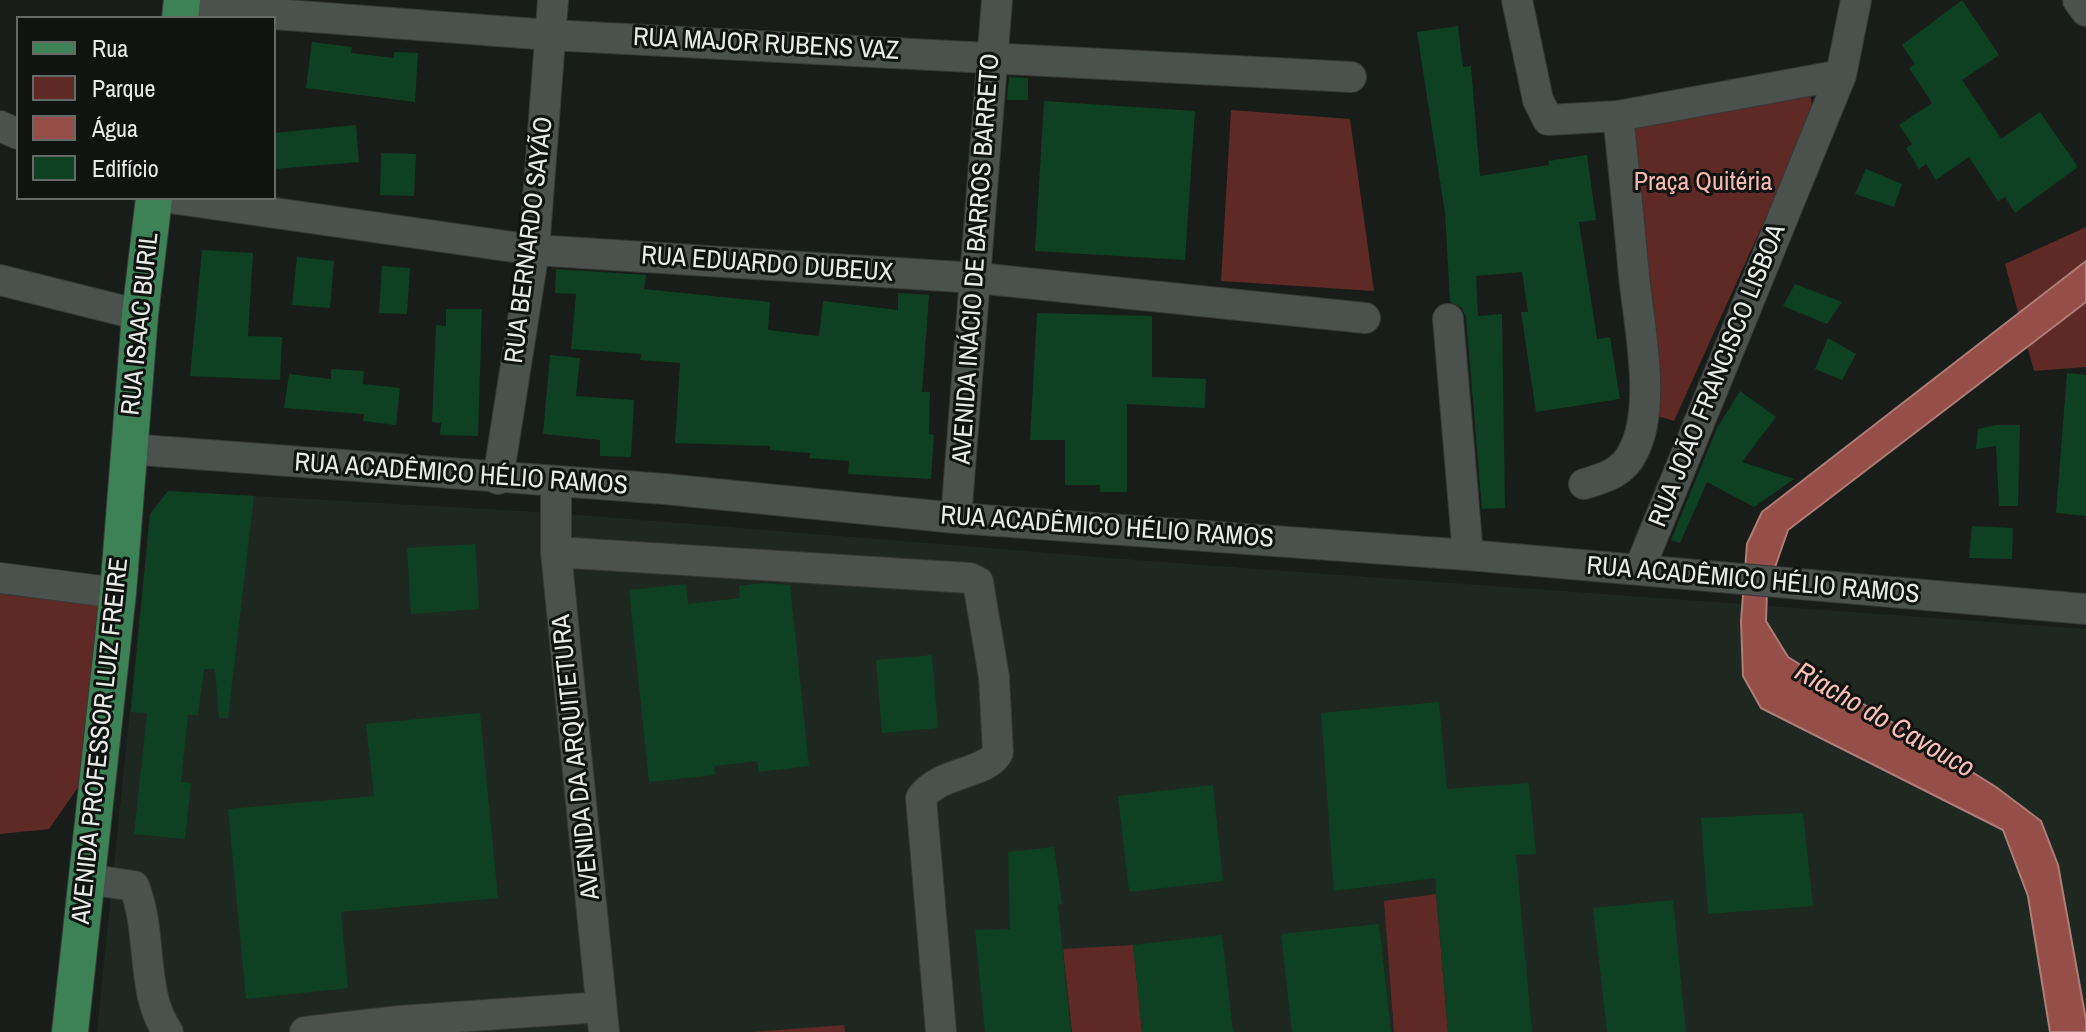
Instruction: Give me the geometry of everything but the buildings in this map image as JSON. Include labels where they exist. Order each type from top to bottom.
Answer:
[{"type":"main road","name":"RUA ISAAC BURIL","points":[[128,449],[154,200]]},
{"type":"main road","name":"AVENIDA PROFESSOR LUIZ FREIRE","points":[[70,1032],[117,593],[128,449]]},
{"type":"street","name":"RUA BERNARDO SAYÃO","points":[[498,479],[534,250],[553,0]]},
{"type":"street","name":"AVENIDA INÁCIO DE BARROS BARRETO","points":[[956,518],[997,0]]},
{"type":"street","points":[[1517,0],[1538,100],[1548,120],[1618,116],[1841,75]]},
{"type":"street","name":"RUA JOÃO FRANCISCO LISBOA","points":[[1639,570],[1841,75],[1856,0]]},
{"type":"street","points":[[2078,0],[2086,11]]},
{"type":"street","name":"RUA MAJOR RUBENS VAZ","points":[[181,8],[550,35],[1351,77]]},
{"type":"street","points":[[1584,484],[1611,476],[1623,467],[1632,456],[1643,425],[1644,372],[1618,116]]},
{"type":"street","name":"RUA EDUARDO DUBEUX","points":[[184,200],[534,250],[977,278],[1365,318]]},
{"type":"street","points":[[0,280],[140,315]]},
{"type":"street","points":[[1448,319],[1468,555]]},
{"type":"street","name":"RUA ACADÊMICO HÉLIO RAMOS","points":[[128,449],[498,479],[665,489],[956,518],[1468,555],[2086,609]]},
{"type":"street","name":"AVENIDA DA ARQUITETURA","points":[[556,483],[556,552],[603,1020]]},
{"type":"street","points":[[556,552],[970,578],[978,582],[994,677],[998,752],[992,762],[930,785],[921,798],[941,1032]]},
{"type":"street","points":[[0,578],[117,593]]},
{"type":"street","points":[[87,879],[134,886],[148,935],[150,985],[159,1017],[168,1032]]},
{"type":"street","points":[[305,1032],[603,1020]]},
{"type":"shaded area","points":[[168,491],[555,513],[1161,562],[2086,629],[2086,1032],[97,1032],[150,514]]},
{"type":"green space","name":"Praça Quitéria","points":[[1807,93],[1811,98],[1812,114],[1674,421],[1651,414],[1632,129],[1637,124]]},
{"type":"green space","points":[[1231,110],[1350,119],[1374,291],[1221,281]]},
{"type":"green space","points":[[2086,227],[2086,367],[2034,371],[2005,264]]},
{"type":"green space","points":[[0,580],[118,593],[97,760],[49,829],[0,834]]},
{"type":"green space","points":[[1436,894],[1448,1032],[1394,1032],[1384,901]]},
{"type":"green space","points":[[1133,945],[1142,1032],[1072,1032],[1063,949]]},
{"type":"green space","points":[[844,1025],[845,1032],[752,1032]]},
{"type":"water","name":"Riacho do Cavouco","points":[[2086,261],[2086,302],[1788,530],[1767,590],[1766,621],[1788,657],[1996,787],[2041,821],[2058,865],[2086,1020],[2086,1032],[2050,1032],[2028,896],[2003,830],[1761,708],[1743,676],[1741,621],[1747,544],[1762,512]]}]
